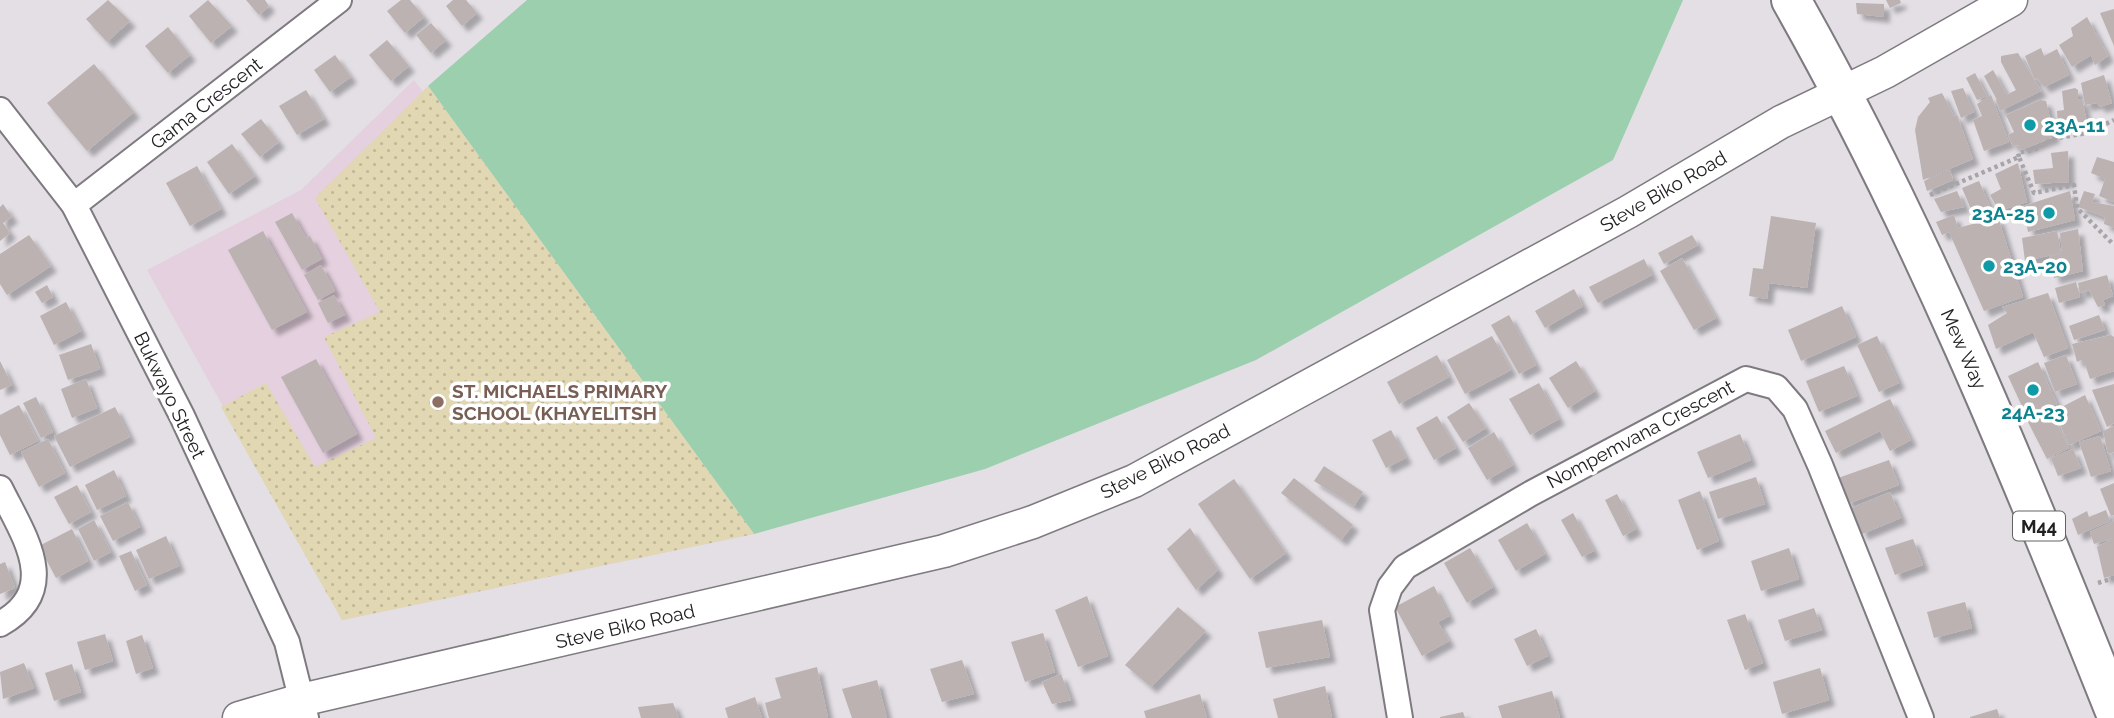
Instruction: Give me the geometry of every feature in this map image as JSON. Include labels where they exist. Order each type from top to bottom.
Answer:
[{"type":"main road","name":"Mew Way","points":[[1791,0],[1842,93],[1962,344],[2114,709]]},
{"type":"street","name":"Gama Crescent","points":[[74,205],[339,0]]},
{"type":"street","name":"Steve Biko Road","points":[[239,718],[304,709],[944,551],[1033,522],[1134,481],[1616,219],[1781,122],[1885,72],[2011,0]]},
{"type":"street","name":"Bukwayo Street","points":[[0,110],[74,205],[182,416],[281,629],[304,709]]},
{"type":"street","name":"Nompemvana Crescent","points":[[1400,718],[1382,610],[1390,587],[1405,567],[1542,487],[1746,379],[1776,387],[1795,410],[1826,477],[1921,718]]},
{"type":"street","points":[[0,488],[31,552],[35,575],[28,599],[11,618],[0,624]]},
{"type":"path","points":[[2114,120],[2087,133],[2052,139],[2036,149],[2018,153],[2034,193],[2074,185],[2077,208],[2114,245]]},
{"type":"path","points":[[1929,196],[2019,157]]},
{"type":"path","points":[[2093,584],[2114,578]]},
{"type":"shaded area","name":"ST. MICHAELS PRIMARY SCHOOL (KHAYELITSH","points":[[414,80],[754,534],[342,620],[147,270],[301,190]]},
{"type":"green space","points":[[527,0],[1683,0],[1613,160],[1256,360],[985,469],[754,534],[428,86]]},
{"type":"sand","name":"ST. MICHAELS PRIMARY SCHOOL (KHAYELITSH","points":[[428,86],[754,534],[342,620],[221,407],[266,383],[315,467],[376,438],[324,337],[380,312],[315,198]]},
{"type":"building","points":[[108,0],[130,21],[107,42],[86,19]]},
{"type":"building","points":[[208,0],[232,26],[211,43],[189,16]]},
{"type":"building","points":[[246,0],[265,0],[269,6],[259,15]]},
{"type":"building","points":[[401,0],[410,0],[424,17],[405,33],[387,11]]},
{"type":"building","points":[[453,0],[466,0],[477,13],[462,26],[446,6]]},
{"type":"building","points":[[1886,0],[1900,0],[1901,3],[1890,8]]},
{"type":"building","points":[[1856,3],[1884,4],[1884,17],[1857,14]]},
{"type":"building","points":[[2114,9],[2114,46],[2100,13]]},
{"type":"building","points":[[2087,17],[2108,56],[2095,65],[2091,55],[2072,67],[2059,45],[2073,36],[2071,28]]},
{"type":"building","points":[[431,23],[446,40],[431,53],[416,35]]},
{"type":"building","points":[[168,27],[190,55],[168,73],[145,46]]},
{"type":"building","points":[[387,40],[409,66],[391,81],[369,55]]},
{"type":"building","points":[[2041,48],[2044,56],[2057,49],[2069,75],[2044,87],[2037,78],[2035,80],[2025,56]]},
{"type":"building","points":[[2018,53],[2041,91],[2000,111],[1996,100],[2016,90],[2001,62],[2001,56]]},
{"type":"building","points":[[335,55],[351,77],[330,92],[314,70]]},
{"type":"building","points":[[94,64],[134,112],[87,151],[47,103]]},
{"type":"building","points":[[1993,70],[2007,95],[1997,100],[1984,76]]},
{"type":"building","points":[[1975,73],[1987,96],[1977,100],[1966,78]]},
{"type":"building","points":[[2104,75],[2112,103],[2100,107],[2097,103],[2085,105],[2081,83]]},
{"type":"building","points":[[1963,88],[1974,112],[1961,118],[1951,91]]},
{"type":"building","points":[[2075,88],[2078,90],[2078,100],[2082,99],[2087,122],[2058,128],[2057,111],[2064,110],[2062,91]]},
{"type":"building","points":[[306,90],[324,119],[297,135],[279,106]]},
{"type":"building","points":[[1942,93],[1954,116],[1957,115],[1973,159],[1923,180],[1915,130],[1918,117],[1930,102],[1928,98]]},
{"type":"building","points":[[1991,95],[2009,142],[1984,151],[1973,120],[1982,116],[1977,104]]},
{"type":"building","name":"23A-11","points":[[2040,100],[2046,101],[2054,137],[2021,150],[2019,145],[2013,146],[2008,135],[2014,132],[2006,115]]},
{"type":"building","points":[[261,119],[279,142],[260,157],[241,134]]},
{"type":"building","points":[[232,144],[255,176],[229,194],[207,162]]},
{"type":"building","points":[[2068,151],[2069,182],[2035,184],[2033,170],[2053,168],[2051,153]]},
{"type":"building","points":[[2097,157],[2114,162],[2114,202],[2099,196],[2105,179],[2091,173]]},
{"type":"building","points":[[2018,163],[2027,202],[1999,211],[1990,195],[2001,189],[1995,174]]},
{"type":"building","points":[[197,166],[221,209],[190,226],[166,183]]},
{"type":"building","points":[[1950,170],[1953,180],[1927,191],[1924,181]]},
{"type":"building","points":[[1979,181],[1993,214],[1976,221],[1962,188]]},
{"type":"building","points":[[1957,191],[1964,207],[1941,212],[1934,199]]},
{"type":"building","name":"23A-25","points":[[2070,191],[2075,220],[2028,232],[2023,206]]},
{"type":"building","points":[[2084,191],[2095,194],[2092,202],[2114,206],[2114,228],[2104,224],[2105,217],[2078,207]]},
{"type":"building","points":[[3,204],[12,217],[3,223],[10,233],[0,241],[0,207]]},
{"type":"building","points":[[292,213],[306,238],[310,236],[322,259],[302,270],[275,222]]},
{"type":"building","name":"23A-20","points":[[1954,215],[1958,228],[1998,217],[2023,297],[1984,311],[1949,232],[1942,235],[1936,222]]},
{"type":"building","points":[[1771,216],[1816,223],[1807,288],[1769,283],[1767,299],[1749,296],[1753,268],[1763,269]]},
{"type":"building","points":[[2078,229],[2083,271],[2054,278],[2049,257],[2062,253],[2060,233]]},
{"type":"building","points":[[263,231],[307,312],[272,330],[228,250]]},
{"type":"building","points":[[2057,231],[2061,253],[2025,261],[2022,238]]},
{"type":"building","points":[[29,235],[51,266],[7,295],[0,284],[0,254]]},
{"type":"building","points":[[1692,235],[1698,245],[1664,264],[1658,253]]},
{"type":"building","points":[[1682,258],[1716,318],[1694,330],[1660,271]]},
{"type":"building","points":[[1644,259],[1652,275],[1598,303],[1589,287]]},
{"type":"building","points":[[321,265],[335,291],[318,300],[304,275]]},
{"type":"building","points":[[2107,275],[2113,296],[2103,300],[2105,305],[2098,307],[2089,290],[2080,293],[2078,283]]},
{"type":"building","points":[[2076,282],[2080,297],[2059,303],[2055,288]]},
{"type":"building","points":[[47,285],[53,297],[42,303],[35,292]]},
{"type":"building","points":[[1574,289],[1583,306],[1545,328],[1535,311]]},
{"type":"building","points":[[2048,293],[2068,348],[2044,357],[2033,332],[1996,349],[1988,325],[2007,313],[2002,307]]},
{"type":"building","points":[[334,295],[345,315],[328,323],[318,303]]},
{"type":"building","points":[[66,302],[81,331],[54,345],[40,316]]},
{"type":"building","points":[[1842,306],[1856,337],[1801,361],[1788,330]]},
{"type":"building","points":[[1509,315],[1536,365],[1519,374],[1491,325]]},
{"type":"building","points":[[2099,315],[2105,330],[2074,340],[2069,326]]},
{"type":"building","points":[[2111,335],[2114,337],[2114,371],[2090,379],[2085,364],[2081,360],[2077,362],[2072,344]]},
{"type":"building","points":[[1492,336],[1511,370],[1465,394],[1447,360]]},
{"type":"building","points":[[1877,336],[1899,383],[1879,392],[1857,345]]},
{"type":"building","points":[[91,344],[100,369],[68,380],[59,355]]},
{"type":"building","points":[[1437,355],[1449,377],[1399,404],[1387,382]]},
{"type":"building","points":[[2066,355],[2077,384],[2055,392],[2044,363]]},
{"type":"building","points":[[316,359],[357,434],[323,453],[281,377]]},
{"type":"building","points":[[0,361],[12,385],[0,390]]},
{"type":"building","points":[[1576,361],[1595,391],[1568,408],[1549,378]]},
{"type":"building","name":"24A-23","points":[[2038,362],[2057,404],[2027,417],[2008,376]]},
{"type":"building","points":[[1844,366],[1857,396],[1819,412],[1806,381]]},
{"type":"building","points":[[86,379],[97,408],[72,418],[61,389]]},
{"type":"building","points":[[1539,383],[1559,419],[1530,435],[1509,399]]},
{"type":"building","points":[[2114,384],[2114,423],[2107,427],[2092,390]]},
{"type":"building","points":[[2085,395],[2101,431],[2069,445],[2054,411]]},
{"type":"building","points":[[36,397],[53,432],[41,438],[23,403]]},
{"type":"building","points":[[1890,399],[1911,440],[1890,451],[1880,431],[1836,453],[1825,431]]},
{"type":"building","points":[[1469,403],[1486,428],[1463,442],[1447,417]]},
{"type":"building","points":[[19,405],[38,441],[10,455],[0,435],[0,415]]},
{"type":"building","points":[[115,407],[130,437],[70,467],[54,436]]},
{"type":"building","points":[[2050,411],[2069,448],[2047,459],[2028,422]]},
{"type":"building","points":[[1437,416],[1456,448],[1434,460],[1416,428]]},
{"type":"building","points":[[2114,426],[2114,452],[2108,454],[2103,431]]},
{"type":"building","points":[[1391,430],[1406,458],[1386,468],[1372,440]]},
{"type":"building","points":[[1494,432],[1513,465],[1487,480],[1468,448]]},
{"type":"building","points":[[1740,434],[1751,460],[1708,478],[1697,452]]},
{"type":"building","points":[[2100,436],[2111,471],[2091,477],[2079,442]]},
{"type":"building","points":[[48,439],[65,473],[39,487],[21,452]]},
{"type":"building","points":[[2073,449],[2081,468],[2058,476],[2051,458]]},
{"type":"building","points":[[1889,460],[1899,485],[1847,504],[1838,478]]},
{"type":"building","points":[[1324,466],[1363,492],[1354,506],[1314,481]]},
{"type":"building","points":[[114,470],[126,496],[97,510],[85,485]]},
{"type":"building","points":[[1756,477],[1765,504],[1718,519],[1709,492]]},
{"type":"building","points":[[1294,478],[1353,525],[1341,540],[1281,493]]},
{"type":"building","points":[[1234,479],[1286,553],[1250,579],[1198,504]]},
{"type":"building","points":[[2114,483],[2114,515],[2111,516],[2100,489]]},
{"type":"building","points":[[77,485],[91,512],[69,524],[54,497]]},
{"type":"building","points":[[1700,491],[1719,541],[1697,550],[1678,500]]},
{"type":"building","points":[[1890,492],[1901,518],[1862,534],[1851,508]]},
{"type":"building","points":[[1617,494],[1636,529],[1623,536],[1605,500]]},
{"type":"building","points":[[128,502],[140,527],[113,541],[100,516]]},
{"type":"building","points":[[2106,510],[2110,521],[2078,535],[2072,519],[2087,511],[2089,517]]},
{"type":"building","points":[[1573,513],[1594,551],[1582,557],[1561,520]]},
{"type":"building","points":[[94,520],[111,552],[94,561],[78,529]]},
{"type":"building","points":[[2114,521],[2114,575],[2104,578],[2097,547],[2113,538],[2094,544],[2090,532]]},
{"type":"building","points":[[1527,523],[1545,554],[1516,571],[1498,540]]},
{"type":"building","points":[[1190,528],[1218,570],[1196,590],[1167,549]]},
{"type":"building","points":[[72,529],[88,561],[56,578],[39,546]]},
{"type":"building","points":[[166,536],[179,566],[149,579],[136,550]]},
{"type":"building","points":[[1913,539],[1923,565],[1895,575],[1885,548]]},
{"type":"building","points":[[1470,548],[1493,587],[1467,603],[1444,563]]},
{"type":"building","points":[[1789,548],[1799,579],[1761,591],[1751,561]]},
{"type":"building","points":[[131,551],[147,585],[135,591],[119,556]]},
{"type":"building","points":[[5,562],[15,588],[0,594],[0,564]]},
{"type":"building","points":[[1434,586],[1449,616],[1438,622],[1449,641],[1422,656],[1395,607]]},
{"type":"building","points":[[1087,596],[1108,656],[1078,667],[1055,610]]},
{"type":"building","points":[[1965,602],[1972,628],[1934,638],[1927,612]]},
{"type":"building","points":[[1178,607],[1206,631],[1151,687],[1125,665]]},
{"type":"building","points":[[1814,608],[1822,630],[1785,641],[1778,620]]},
{"type":"building","points":[[1745,614],[1763,663],[1745,670],[1727,620]]},
{"type":"building","points":[[1322,620],[1330,657],[1266,668],[1258,632]]},
{"type":"building","points":[[1536,629],[1548,656],[1527,666],[1514,639]]},
{"type":"building","points":[[1043,633],[1055,672],[1025,682],[1011,642]]},
{"type":"building","points":[[105,634],[113,661],[85,670],[77,642]]},
{"type":"building","points":[[142,635],[153,668],[136,674],[126,641]]},
{"type":"building","points":[[962,660],[974,694],[942,702],[930,669]]},
{"type":"building","points":[[24,663],[34,688],[3,699],[0,672]]},
{"type":"building","points":[[72,664],[81,692],[54,701],[45,673]]},
{"type":"building","points":[[817,667],[828,718],[769,718],[765,703],[781,698],[775,678]]},
{"type":"building","points":[[1820,668],[1829,700],[1782,714],[1773,682]]},
{"type":"building","points":[[1061,674],[1071,700],[1052,704],[1042,682]]},
{"type":"building","points":[[877,680],[887,718],[852,718],[842,689]]},
{"type":"building","points":[[1325,686],[1332,718],[1278,718],[1273,699]]},
{"type":"building","points":[[1552,691],[1560,718],[1502,718],[1498,706]]},
{"type":"building","points":[[1200,694],[1207,718],[1146,718],[1144,711]]},
{"type":"building","points":[[755,697],[762,718],[728,718],[725,708]]},
{"type":"building","points":[[673,703],[679,718],[641,718],[638,707]]},
{"type":"building","points":[[1997,709],[2000,718],[1970,718],[1970,717]]},
{"type":"building","points":[[1463,712],[1465,718],[1440,718],[1440,717]]},
{"type":"place","name":"23A-11","points":[[2030,125]]},
{"type":"place","name":"23A-25","points":[[2049,213]]},
{"type":"place","name":"23A-20","points":[[1989,266]]},
{"type":"place","name":"24A-23","points":[[2033,390]]},
{"type":"place","name":"ST. MICHAELS PRIMARY SCHOOL (KHAYELITSH","points":[[438,402]]}]
